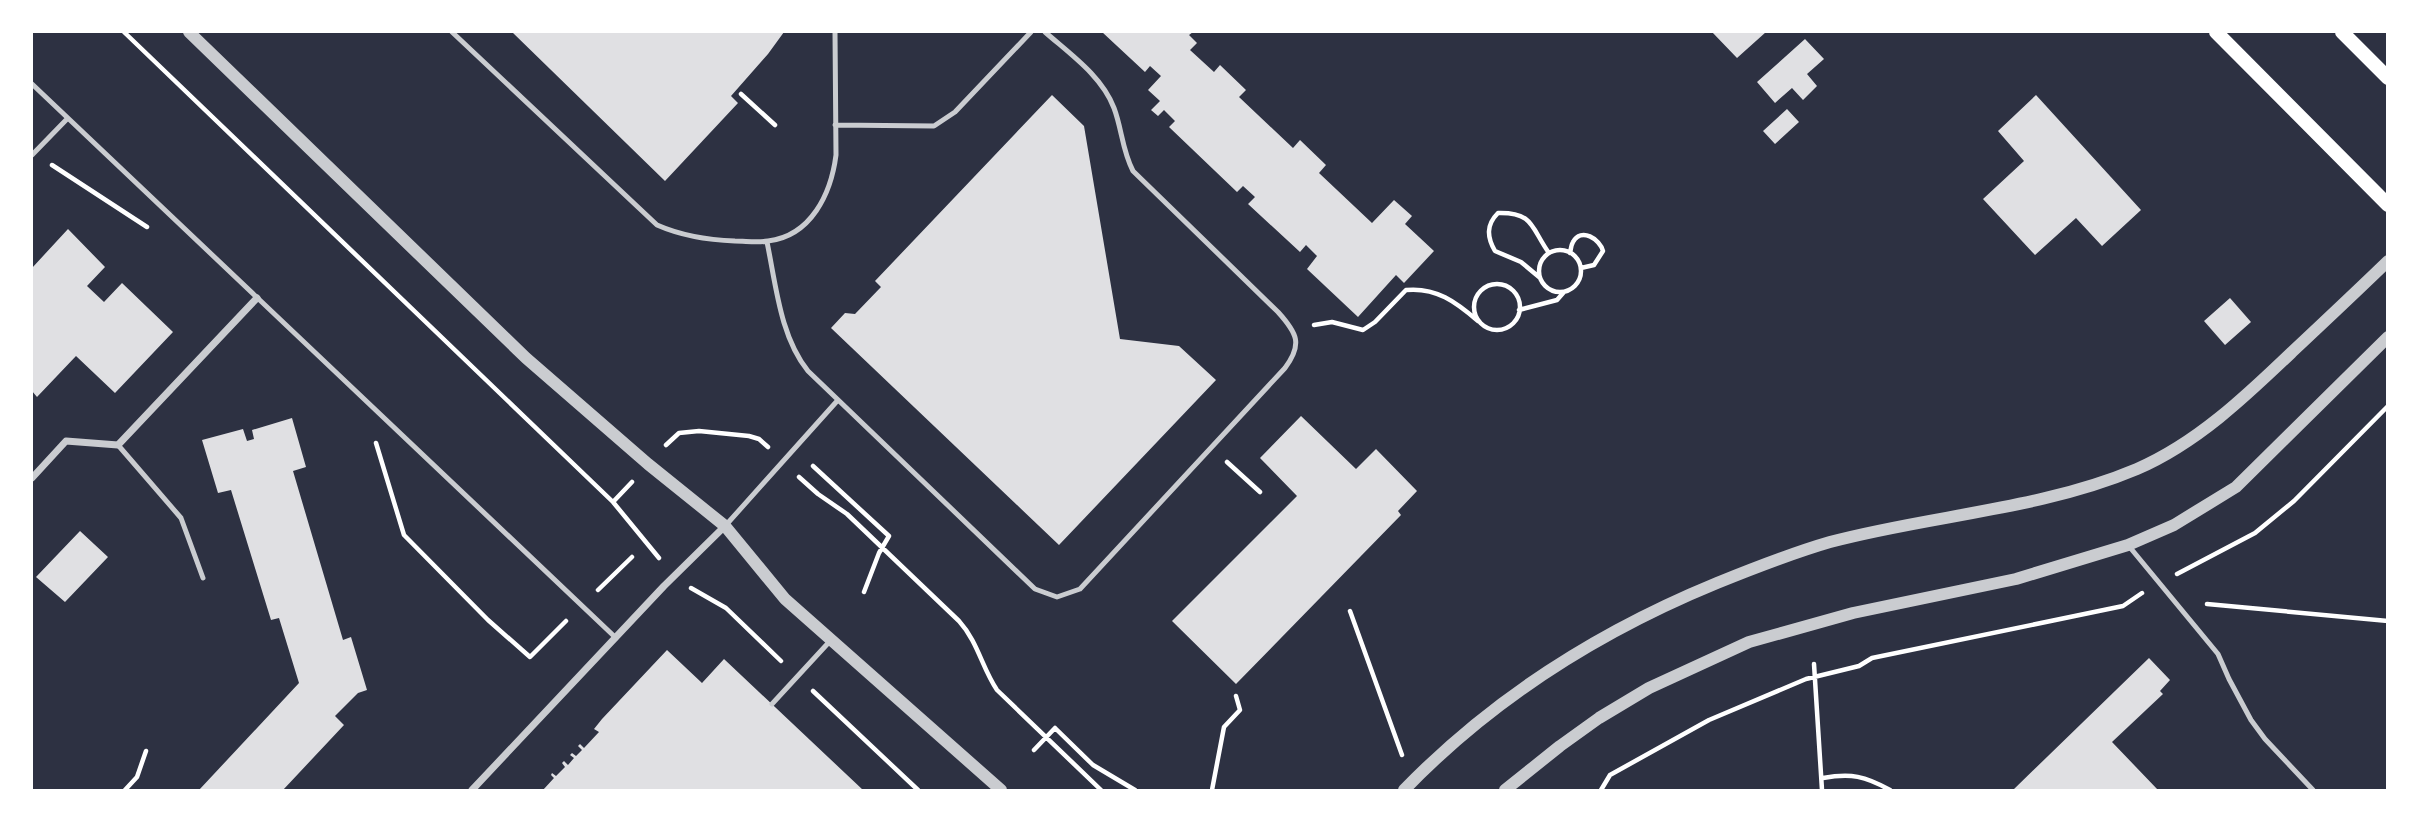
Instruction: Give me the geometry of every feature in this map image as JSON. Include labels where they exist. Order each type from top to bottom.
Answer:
[{"type":"main road","points":[[2216,32],[2388,205]]},
{"type":"main road","points":[[2342,32],[2388,78]]},
{"type":"street","points":[[189,32],[526,358],[648,464],[725,526],[785,599],[1001,790]]},
{"type":"street","points":[[1404,790],[1461,736],[1576,652],[1634,620],[1701,590],[1766,563],[1831,542],[2097,484],[2139,468],[2179,446],[2222,416],[2388,261]]},
{"type":"street","points":[[32,478],[66,441],[118,445],[257,298]]},
{"type":"street","points":[[1505,790],[1560,746],[1649,688],[1749,642],[1853,613],[2016,579],[2128,545],[2174,525],[2236,486],[2388,337]]},
{"type":"street","points":[[472,790],[725,526]]},
{"type":"lane","points":[[452,32],[657,225],[672,232],[702,238],[766,242],[779,239],[805,224],[827,195],[834,176],[835,32]]},
{"type":"lane","points":[[835,125],[934,125],[955,112],[1031,32]]},
{"type":"lane","points":[[766,242],[786,327],[797,358],[808,372],[1035,589],[1058,597],[1080,589],[1290,361],[1296,349],[1296,340],[1292,327],[1278,312],[1133,170],[1125,156],[1115,109],[1104,86],[1045,32]]},
{"type":"lane","points":[[32,84],[616,638]]},
{"type":"lane","points":[[32,154],[67,119]]},
{"type":"lane","points":[[725,526],[838,400]]},
{"type":"lane","points":[[118,445],[181,518],[203,578]]},
{"type":"lane","points":[[2128,545],[2218,654],[2251,720],[2265,739],[2313,790]]},
{"type":"lane","points":[[772,704],[831,640]]},
{"type":"path","points":[[124,32],[613,502],[676,575],[696,592],[726,608],[918,790]]},
{"type":"path","points":[[741,94],[775,125]]},
{"type":"path","points":[[32,154],[156,233]]},
{"type":"path","points":[[1539,277],[1538,267],[1542,258],[1549,253],[1553,250],[1566,250],[1576,258],[1581,268],[1580,278],[1573,288],[1564,292],[1553,292],[1521,262],[1495,251],[1488,232],[1492,219],[1498,213],[1522,215],[1530,222],[1549,253]]},
{"type":"path","points":[[1570,253],[1573,241],[1580,235],[1596,239],[1602,246],[1603,251],[1594,265],[1581,268]]},
{"type":"path","points":[[1292,327],[1332,323],[1363,330],[1375,323],[1406,290],[1420,288],[1445,296],[1485,327],[1505,329],[1514,324],[1520,310],[1517,295],[1508,287],[1497,284],[1486,288],[1477,295],[1474,313],[1478,321]]},
{"type":"path","points":[[1520,310],[1557,300],[1564,292]]},
{"type":"path","points":[[1601,790],[1610,775],[1709,720],[1814,676],[1859,666],[1872,658],[2123,606],[2159,583],[2255,533],[2294,501],[2388,406]]},
{"type":"path","points":[[613,502],[674,436],[699,431],[754,437],[818,494],[847,514],[966,629],[978,649],[986,672],[998,690],[1101,790]]},
{"type":"path","points":[[367,434],[377,444],[404,535],[488,620],[530,657],[632,557]]},
{"type":"path","points":[[1211,447],[1260,492]]},
{"type":"path","points":[[813,466],[889,536],[864,593]]},
{"type":"path","points":[[2206,604],[2388,621]]},
{"type":"path","points":[[1350,611],[1402,755]]},
{"type":"path","points":[[1814,664],[1822,790]]},
{"type":"path","points":[[1212,790],[1224,727],[1240,710],[1236,696]]},
{"type":"path","points":[[1034,750],[1055,728],[1093,765],[1135,790]]},
{"type":"path","points":[[125,790],[137,777],[146,751]]},
{"type":"path","points":[[1823,778],[1845,774],[1874,781],[1889,790]]},
{"type":"building","points":[[512,32],[784,32],[731,96],[738,103],[665,181]]},
{"type":"building","points":[[1102,32],[1193,32],[1189,35],[1197,43],[1190,50],[1214,72],[1220,65],[1246,90],[1239,97],[1293,148],[1300,140],[1326,165],[1319,173],[1372,223],[1394,200],[1412,216],[1405,224],[1434,251],[1404,283],[1396,275],[1358,317],[1307,269],[1317,256],[1306,245],[1300,252],[1248,204],[1255,197],[1243,186],[1237,192],[1169,127],[1175,121],[1164,110],[1158,116],[1151,110],[1160,101],[1148,90],[1161,76],[1150,66],[1145,72]]},
{"type":"building","points":[[1712,32],[1766,32],[1737,58]]},
{"type":"building","points":[[1805,39],[1824,59],[1807,74],[1817,86],[1803,100],[1792,88],[1775,103],[1757,82]]},
{"type":"building","points":[[1052,95],[1084,126],[1120,339],[1179,346],[1216,380],[1059,545],[831,328],[845,313],[855,314],[881,287],[875,281]]},
{"type":"building","points":[[2036,95],[2141,210],[2102,246],[2076,218],[2035,255],[1983,199],[2024,161],[1998,131]]},
{"type":"building","points":[[1787,109],[1799,122],[1775,144],[1763,131]]},
{"type":"building","points":[[68,229],[105,267],[87,286],[104,302],[122,283],[173,332],[115,393],[76,356],[37,397],[32,391],[32,268]]},
{"type":"building","points":[[2230,298],[2251,322],[2225,345],[2204,321]]},
{"type":"building","points":[[1301,416],[1356,469],[1376,449],[1417,491],[1398,511],[1401,515],[1236,684],[1172,621],[1297,496],[1260,458]]},
{"type":"building","points":[[292,418],[306,467],[293,471],[343,640],[351,637],[367,690],[358,693],[335,716],[344,725],[283,790],[199,790],[299,683],[279,618],[271,620],[231,490],[218,493],[202,440],[243,429],[247,441],[254,439],[252,430]]},
{"type":"building","points":[[80,531],[108,557],[65,602],[36,577]]},
{"type":"building","points":[[667,650],[702,683],[724,659],[863,790],[543,790],[554,778],[552,773],[556,776],[565,767],[562,763],[564,761],[568,765],[574,758],[570,755],[572,753],[576,756],[582,750],[578,746],[580,744],[584,748],[599,732],[594,729],[602,719]]},
{"type":"building","points":[[2149,658],[2170,680],[2160,691],[2163,694],[2112,742],[2158,790],[2013,790]]}]
